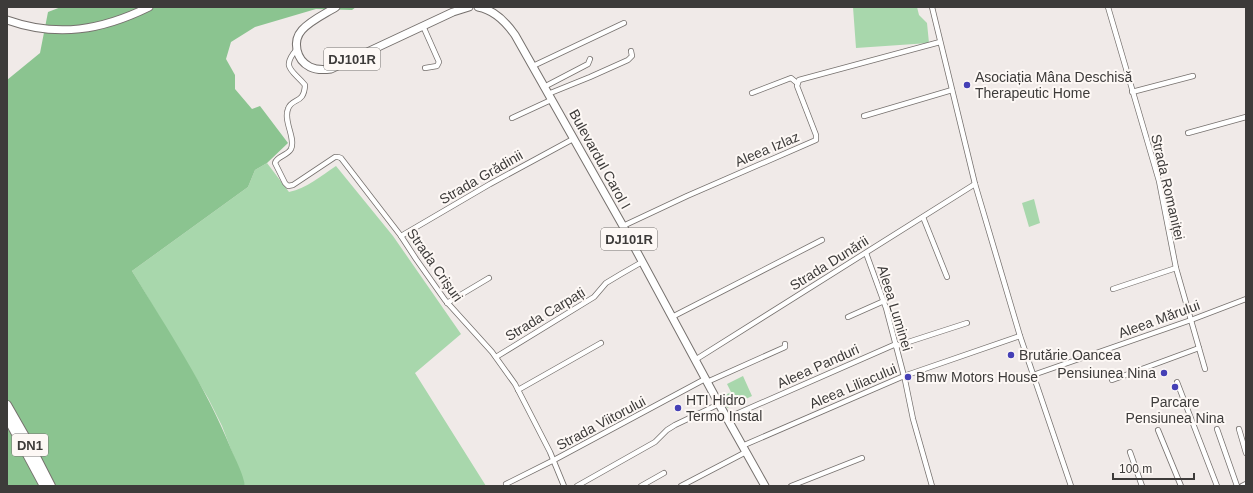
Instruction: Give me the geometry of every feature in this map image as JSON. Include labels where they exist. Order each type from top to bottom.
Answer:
[{"type":"highway","name":"DN1","points":[[7,405],[51,486]]},
{"type":"highway","name":"DN1","points":[[7,418],[44,486]]},
{"type":"main road","points":[[7,20],[38,28],[78,30],[115,21],[149,7]]},
{"type":"main road","points":[[297,49],[297,39],[302,30],[336,7]]},
{"type":"main road","name":"DJ101R","points":[[297,49],[302,61],[311,68],[324,70],[459,9],[469,7]]},
{"type":"main road","name":"Bulevardul Carol I","points":[[478,7],[489,10],[504,21],[516,35],[642,262],[718,404],[765,486]]},
{"type":"street","points":[[932,7],[975,184],[1020,336],[1071,486]]},
{"type":"street","name":"Strada Romaniței","points":[[1108,7],[1159,181],[1176,268],[1205,369]]},
{"type":"street","points":[[533,66],[624,23]]},
{"type":"street","points":[[423,26],[439,62],[437,66],[425,68]]},
{"type":"street","points":[[752,93],[792,78],[798,84],[799,80],[802,78],[940,42]]},
{"type":"street","name":"Strada Crișuri","points":[[297,49],[288,61],[291,71],[305,86],[305,90],[302,98],[288,108],[287,115],[292,143],[291,149],[274,163],[286,185],[293,185],[335,157],[339,157],[401,236],[447,303],[496,357],[518,390],[554,460],[564,486]]},
{"type":"street","points":[[512,118],[590,77],[628,60],[632,56],[632,51]]},
{"type":"street","points":[[544,86],[588,64],[590,59]]},
{"type":"street","points":[[1132,92],[1193,76]]},
{"type":"street","name":"Aleea Izlaz","points":[[622,226],[686,196],[816,140],[816,135],[798,90],[798,84]]},
{"type":"street","points":[[864,116],[952,90]]},
{"type":"street","points":[[1188,133],[1246,117]]},
{"type":"street","name":"Strada Grădinii","points":[[401,236],[470,195],[573,138]]},
{"type":"street","name":"Strada Dunării","points":[[695,360],[975,184]]},
{"type":"street","points":[[923,217],[947,277]]},
{"type":"street","points":[[672,317],[822,240]]},
{"type":"street","name":"Aleea Luminei","points":[[866,253],[884,301],[904,376],[918,437],[932,486]]},
{"type":"street","name":"Strada Carpați","points":[[496,357],[594,297],[606,283],[642,262]]},
{"type":"street","points":[[1113,289],[1176,268]]},
{"type":"street","points":[[447,303],[489,278]]},
{"type":"street","name":"Aleea Mărului","points":[[1033,375],[1191,320],[1246,299]]},
{"type":"street","points":[[848,317],[884,301]]},
{"type":"street","name":"Aleea Panduri","points":[[727,418],[896,345],[967,323]]},
{"type":"street","name":"Aleea Liliacului","points":[[682,486],[744,449],[904,376],[1020,336]]},
{"type":"street","points":[[518,390],[601,343]]},
{"type":"street","name":"Strada Viitorului","points":[[506,484],[706,381],[785,347],[785,344]]},
{"type":"street","points":[[1112,380],[1199,348]]},
{"type":"street","points":[[1177,382],[1217,486]]},
{"type":"street","points":[[577,486],[655,442],[667,430],[675,425],[718,404]]},
{"type":"street","points":[[1217,429],[1237,486]]},
{"type":"street","points":[[1239,429],[1246,453]]},
{"type":"street","points":[[1158,430],[1180,486]]},
{"type":"street","points":[[1130,452],[1142,486]]},
{"type":"street","points":[[791,486],[862,458]]},
{"type":"street","points":[[641,486],[664,473]]},
{"type":"street","points":[[1242,486],[1246,484]]},
{"type":"green space","points":[[61,7],[356,7],[352,10],[316,9],[255,27],[231,42],[226,59],[235,75],[235,89],[252,109],[260,106],[288,143],[267,163],[255,170],[248,187],[132,271],[198,380],[221,426],[243,476],[245,486],[7,486],[7,80],[40,53],[48,12]]},
{"type":"green space","points":[[853,7],[917,7],[919,15],[927,23],[929,43],[856,48]]},
{"type":"green space","points":[[267,163],[289,192],[308,185],[336,166],[393,236],[461,334],[415,373],[486,486],[245,486],[222,426],[208,398],[132,271],[248,187],[255,170]]},
{"type":"green space","points":[[1034,199],[1040,223],[1029,227],[1022,203]]},
{"type":"green space","points":[[743,376],[752,396],[727,408],[722,397],[731,392],[727,384]]},
{"type":"place","name":"Asociația Mâna Deschisă Therapeutic Home","points":[[967,85]]},
{"type":"place","name":"Brutărie Oancea","points":[[1011,355]]},
{"type":"place","name":"Pensiunea Nina","points":[[1164,373]]},
{"type":"place","name":"Bmw Motors House","points":[[908,377]]},
{"type":"place","name":"Parcare Pensiunea Nina","points":[[1175,387]]},
{"type":"place","name":"HTI Hidro Termo Instal","points":[[678,408]]}]
